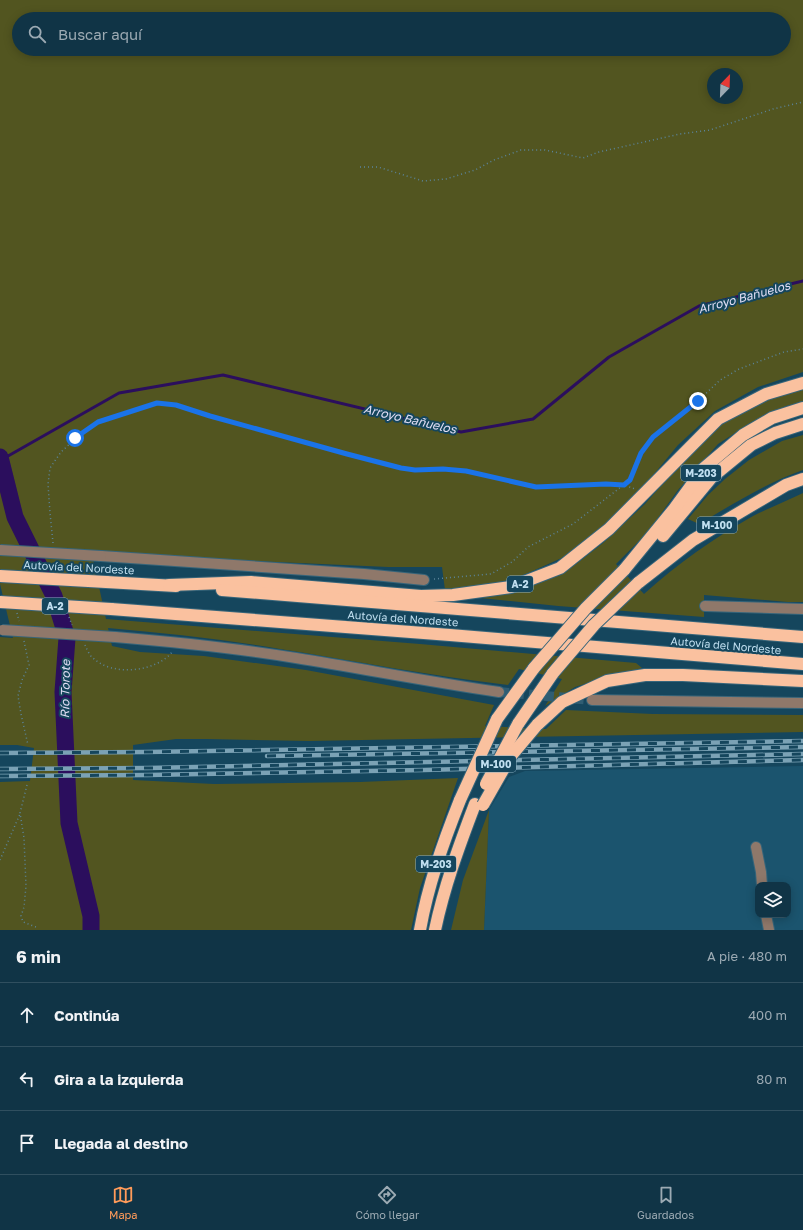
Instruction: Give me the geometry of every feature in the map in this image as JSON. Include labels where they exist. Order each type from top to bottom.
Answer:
[{"type":"highway","name":"A-2","points":[[168,585],[251,582],[421,596],[453,595],[511,587],[560,568],[609,529],[718,419],[766,394],[803,383]]},
{"type":"highway","name":"M-203","points":[[420,930],[425,903],[440,852],[460,800],[497,719],[534,668],[586,608],[624,570],[674,509],[704,468],[743,435],[772,418],[803,408]]},
{"type":"highway","points":[[624,570],[659,540],[712,477],[751,445],[775,433],[803,424]]},
{"type":"highway","name":"M-100","points":[[479,805],[518,724],[553,673],[594,624],[638,583],[693,540],[786,485],[803,479]]},
{"type":"highway","name":"Autovía del Nordeste","points":[[0,576],[168,585],[803,637]]},
{"type":"highway","name":"Autovía del Nordeste","points":[[0,602],[111,609],[803,664]]},
{"type":"highway","points":[[443,930],[446,914],[479,805],[511,756],[538,725],[562,702],[607,681],[645,675],[683,674],[803,681]]},
{"type":"highway","name":"M-203","points":[[435,930],[454,858],[479,805]]},
{"type":"street","points":[[0,550],[424,580]]},
{"type":"street","points":[[705,606],[803,609]]},
{"type":"street","points":[[1,630],[115,637],[294,657],[499,692]]},
{"type":"street","points":[[592,700],[803,703]]},
{"type":"street","points":[[756,847],[762,872],[762,882]]},
{"type":"street","points":[[767,918],[769,930]]},
{"type":"path","points":[[360,167],[378,167],[424,181],[446,179],[474,170],[494,160],[521,150],[545,150],[583,158],[599,152],[680,134],[710,130],[773,109],[803,102]]},
{"type":"path","points":[[424,580],[491,574],[512,562],[528,546],[573,524],[630,480],[641,453],[653,437],[698,401],[720,380],[739,369],[784,352],[803,349]]},
{"type":"path","points":[[50,513],[48,484],[50,468],[61,452],[75,438],[98,422],[157,403],[176,405],[210,416],[401,468],[415,470],[443,469],[466,471],[536,487],[606,484],[624,485],[645,493]]},
{"type":"path","points":[[16,608],[20,624]]},
{"type":"path","points":[[23,639],[29,665],[22,680],[18,696],[20,714],[28,745]]},
{"type":"path","points":[[0,860],[20,813],[27,785]]},
{"type":"path","points":[[20,813],[24,838],[26,886],[24,907],[21,916],[23,922],[36,927],[36,930]]},
{"type":"shaded area","points":[[803,766],[803,930],[484,930],[489,810],[509,777],[525,771]]},
{"type":"green space","points":[[0,0],[803,0],[803,372],[758,387],[715,411],[678,445],[631,502],[607,525],[573,553],[519,577],[480,588],[445,590],[442,567],[388,567],[231,560],[91,550],[106,619],[636,663],[642,668],[575,687],[545,706],[562,679],[519,669],[508,685],[422,673],[237,642],[108,628],[112,646],[140,652],[204,656],[306,670],[494,705],[485,726],[546,729],[566,710],[653,714],[803,715],[803,732],[309,741],[176,739],[133,745],[133,780],[214,784],[360,782],[458,778],[420,888],[411,930],[0,930],[0,782],[30,781],[34,748],[17,745],[0,745],[0,637],[13,638],[0,584]]},
{"type":"green space","points":[[803,387],[803,402],[786,406],[752,422],[718,444],[678,490],[647,533],[616,564],[644,594],[696,552],[724,533],[753,516],[803,493],[803,602],[704,595],[704,617],[558,606],[480,598],[518,590],[549,578],[576,564],[603,543],[645,504],[688,455],[719,425],[777,392]]},
{"type":"green space","points":[[803,435],[803,470],[763,488],[699,524],[688,519],[708,495],[749,460],[782,441]]},
{"type":"green space","points":[[489,810],[484,930],[451,930],[463,880]]},
{"type":"waterway","name":"Arroyo Bañuelos","points":[[1,460],[119,393],[223,375],[461,432],[533,419],[609,357],[699,306],[803,281]]},
{"type":"waterway","name":"Río Torote","points":[[0,457],[15,517],[54,596],[67,638],[63,692],[69,823],[91,916],[91,930]]},
{"type":"tunnel","points":[[499,692],[592,700]]},
{"type":"railway","points":[[0,753],[803,741]]},
{"type":"railway","points":[[267,756],[803,747]]},
{"type":"railway","points":[[0,769],[148,768],[803,754]]},
{"type":"railway","points":[[0,776],[424,770],[803,760]]},
{"type":"route","points":[[75,438],[98,422],[157,403],[176,405],[210,416],[401,468],[415,470],[443,469],[466,471],[536,487],[606,484],[624,485],[630,480],[641,453],[653,437],[698,401]]}]
